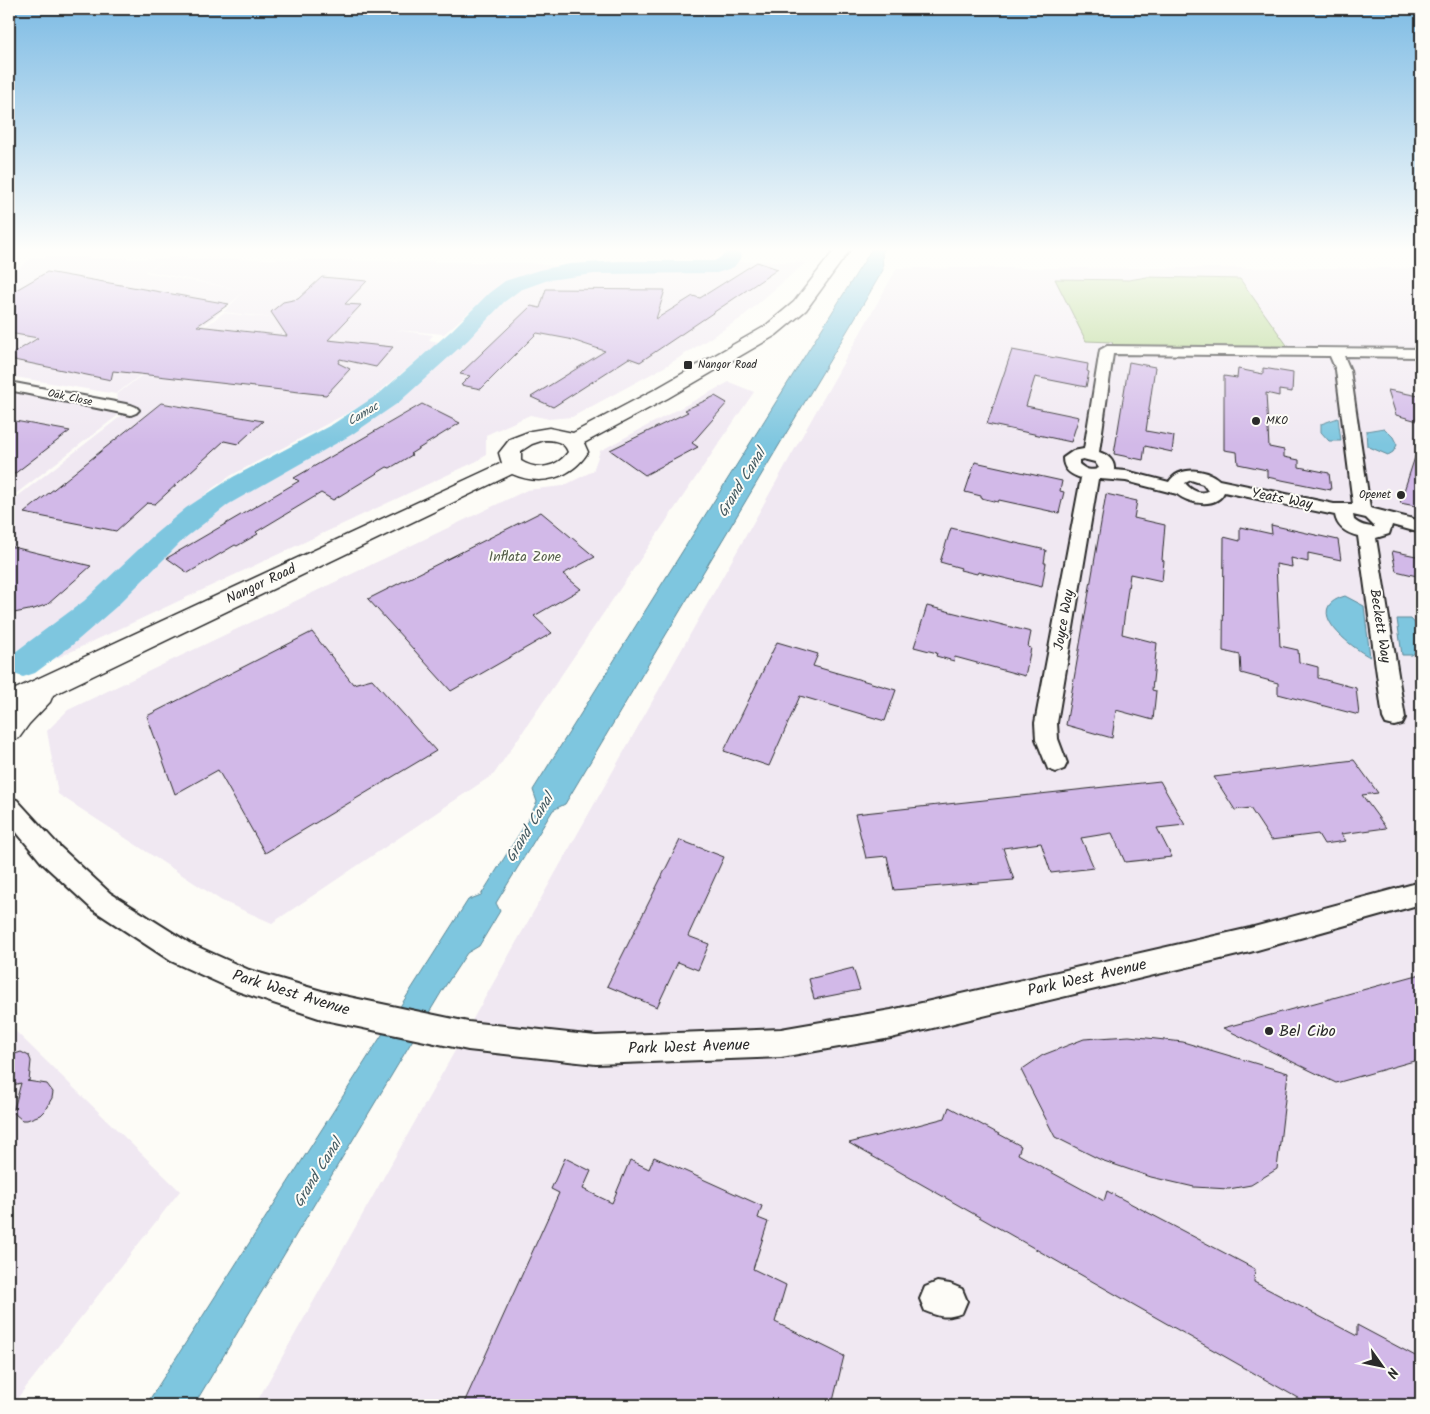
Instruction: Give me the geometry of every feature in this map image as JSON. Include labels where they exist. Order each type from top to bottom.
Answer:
[{"type":"main road","points":[[572,441],[661,394],[770,331],[792,313]]},
{"type":"main road","points":[[550,434],[565,436],[572,441],[578,452],[570,464],[552,472],[530,472],[514,465],[510,458],[510,452],[515,445],[533,436],[550,434]]},
{"type":"main road","name":"Nangor Road","points":[[52,684],[129,647],[171,643],[261,596],[288,572],[514,465]]},
{"type":"main road","points":[[9,689],[52,684]]},
{"type":"main road","points":[[9,704],[52,684]]},
{"type":"main road","points":[[9,730],[19,716],[52,684]]},
{"type":"street","points":[[1091,454],[1074,456],[1070,461],[1071,465],[1078,471],[1099,470],[1091,454],[1107,350],[1421,353]]},
{"type":"street","name":"Beckett Way","points":[[1335,353],[1344,370],[1364,521],[1394,718]]},
{"type":"street","name":"Oak Close","points":[[9,386],[131,410]]},
{"type":"street","name":"Yeats Way","points":[[1099,470],[1180,484],[1199,498],[1214,489],[1364,521],[1421,528]]},
{"type":"street","name":"Joyce Way","points":[[1056,764],[1047,739],[1046,723],[1099,470]]},
{"type":"street","name":"Yeats Way","points":[[1364,521],[1421,540]]},
{"type":"street","name":"Park West Avenue","points":[[9,807],[52,855],[101,901],[180,952],[246,982],[325,1006],[468,1036],[596,1050],[781,1043],[891,1024],[1250,940],[1421,894]]},
{"type":"shaded area","points":[[9,313],[219,313],[116,394],[9,376]]},
{"type":"shaded area","points":[[223,313],[292,320],[232,313],[468,313],[444,334],[395,330],[433,335],[429,340],[439,342],[366,403],[232,475],[213,488],[142,549],[69,618],[9,655],[9,503],[125,413],[116,395]]},
{"type":"shaded area","points":[[490,313],[747,313],[666,366],[572,417],[549,419],[530,415],[486,435],[486,454],[477,461],[53,660],[134,578],[200,517],[389,403]]},
{"type":"shaded area","points":[[872,313],[1421,313],[1421,1405],[255,1405]]},
{"type":"shaded area","points":[[729,382],[754,392],[494,774],[272,923],[222,901],[58,794],[47,731],[68,710],[527,490],[563,486],[593,471],[600,451]]},
{"type":"shaded area","points":[[9,391],[121,413],[9,499]]},
{"type":"shaded area","points":[[9,1025],[180,1191],[12,1405],[9,1405]]},
{"type":"green space","points":[[1072,313],[1264,313],[1289,348],[1113,345],[1112,342],[1086,341]]},
{"type":"water","name":"Grand Canal","points":[[832,313],[858,313],[565,804],[553,810],[496,903],[500,911],[479,946],[467,953],[442,991],[194,1405],[146,1405],[468,900],[481,895],[528,820],[537,802],[533,790]]},
{"type":"water","points":[[1338,418],[1341,441],[1329,441],[1321,432],[1321,424]]},
{"type":"water","points":[[1384,428],[1393,437],[1397,445],[1393,452],[1388,455],[1367,446],[1366,431]]},
{"type":"water","points":[[1345,596],[1364,606],[1370,657],[1352,646],[1342,637],[1328,619],[1327,610],[1332,602]]},
{"type":"water","points":[[1397,619],[1411,619],[1421,630],[1421,648],[1412,655],[1402,655]]},
{"type":"building","points":[[9,313],[216,313],[197,326],[287,336],[272,313],[353,313],[328,340],[393,347],[376,367],[340,359],[338,363],[350,369],[326,395],[113,371],[111,380],[9,359],[9,356],[38,338],[9,333]]},
{"type":"building","points":[[524,313],[658,313],[656,319],[666,313],[713,313],[640,362],[629,358],[553,407],[531,397],[605,351],[569,339],[537,333],[481,389],[461,385],[470,376],[460,374]]},
{"type":"building","points":[[1012,350],[1088,364],[1087,371],[1089,372],[1086,387],[1035,377],[1026,406],[1079,417],[1071,442],[987,424]]},
{"type":"building","points":[[1129,362],[1155,367],[1146,431],[1174,436],[1172,452],[1145,446],[1143,460],[1114,454]]},
{"type":"building","points":[[1263,368],[1293,373],[1292,392],[1279,390],[1279,396],[1266,393],[1269,447],[1284,450],[1284,457],[1299,460],[1299,467],[1329,473],[1331,490],[1267,477],[1267,470],[1238,464],[1237,452],[1224,450],[1224,376],[1237,378],[1238,369],[1263,374]]},
{"type":"building","points":[[1388,390],[1419,396],[1421,422],[1396,415]]},
{"type":"building","points":[[715,396],[727,403],[692,443],[698,447],[645,475],[610,450],[688,412],[685,410]]},
{"type":"building","points":[[161,403],[263,421],[238,444],[224,441],[155,504],[147,503],[116,531],[24,513]]},
{"type":"building","points":[[422,404],[460,423],[410,454],[412,455],[390,468],[387,467],[333,500],[321,493],[256,532],[258,534],[237,546],[235,545],[188,573],[167,558],[299,481],[294,478]]},
{"type":"building","points":[[15,421],[70,431],[9,478],[9,425]]},
{"type":"building","points":[[1418,448],[1421,448],[1421,507],[1400,503]]},
{"type":"building","points":[[975,462],[1062,481],[1060,491],[1064,492],[1059,513],[999,500],[998,502],[965,492]]},
{"type":"building","points":[[1106,494],[1137,501],[1134,518],[1165,525],[1162,581],[1130,574],[1122,634],[1157,643],[1152,690],[1156,691],[1153,720],[1116,710],[1112,738],[1066,725]]},
{"type":"building","points":[[541,512],[595,557],[563,574],[581,589],[534,616],[552,633],[451,691],[368,599]]},
{"type":"building","points":[[1271,525],[1338,540],[1341,560],[1308,553],[1308,562],[1291,558],[1292,567],[1276,564],[1280,646],[1298,650],[1299,662],[1318,667],[1318,678],[1356,688],[1359,715],[1278,694],[1278,683],[1241,673],[1240,655],[1223,651],[1224,537],[1240,541],[1240,527],[1272,534]]},
{"type":"building","points":[[951,528],[1046,550],[1042,587],[978,572],[977,574],[960,570],[961,568],[940,562]]},
{"type":"building","points":[[9,546],[91,566],[48,604],[9,614]]},
{"type":"building","points":[[1392,551],[1421,557],[1421,577],[1396,571]]},
{"type":"building","points":[[927,606],[1031,632],[1028,647],[1031,648],[1025,676],[955,657],[954,661],[936,656],[937,653],[914,647]]},
{"type":"building","points":[[312,632],[353,684],[372,679],[436,751],[265,853],[218,770],[175,794],[147,716]]},
{"type":"building","points":[[777,642],[818,654],[813,666],[896,690],[885,721],[800,696],[769,766],[724,751]]},
{"type":"building","points":[[1354,760],[1378,793],[1362,795],[1386,828],[1341,834],[1346,841],[1324,844],[1318,834],[1271,840],[1250,808],[1235,810],[1214,777]]},
{"type":"building","points":[[1160,781],[1185,825],[1157,828],[1172,857],[1125,862],[1112,833],[1081,838],[1094,868],[1051,873],[1041,843],[1003,848],[1014,880],[894,890],[887,856],[866,858],[855,814]]},
{"type":"building","points":[[680,840],[724,857],[688,936],[709,944],[698,970],[678,962],[657,1007],[607,986]]},
{"type":"building","points":[[853,968],[860,990],[814,999],[809,979]]},
{"type":"building","points":[[1421,974],[1421,1059],[1336,1083],[1223,1028]]},
{"type":"building","points":[[1129,1036],[1183,1042],[1288,1073],[1277,1169],[1251,1185],[1229,1189],[1194,1187],[1151,1177],[1101,1160],[1055,1137],[1021,1070],[1043,1055],[1084,1039]]},
{"type":"building","points":[[21,1052],[29,1056],[31,1061],[29,1081],[27,1081],[47,1084],[53,1092],[52,1098],[45,1110],[40,1115],[27,1120],[22,1120],[15,1114],[14,1109],[21,1083],[9,1086],[9,1056]]},
{"type":"building","points":[[949,1107],[1021,1146],[1018,1154],[1104,1201],[1107,1191],[1255,1269],[1254,1282],[1357,1336],[1357,1325],[1421,1359],[1421,1405],[1310,1405],[849,1143],[945,1118]]},
{"type":"building","points":[[654,1157],[762,1206],[758,1218],[768,1222],[753,1269],[786,1285],[775,1322],[844,1356],[832,1405],[463,1405],[559,1193],[551,1189],[565,1158],[591,1171],[583,1189],[612,1203],[630,1160],[649,1169]]},
{"type":"waterway","name":"Camac","points":[[23,664],[95,609],[185,522],[243,483],[342,429],[389,398],[434,356],[460,335],[481,313]]},
{"type":"place","name":"Nangor Road","points":[[688,365]]},
{"type":"place","name":"MKO","points":[[1256,421]]},
{"type":"place","name":"Openet","points":[[1401,495]]},
{"type":"place","name":"Bel Cibo","points":[[1269,1031]]},
{"type":"park label","name":"Inflata Zone","points":[[525,557]]}]
